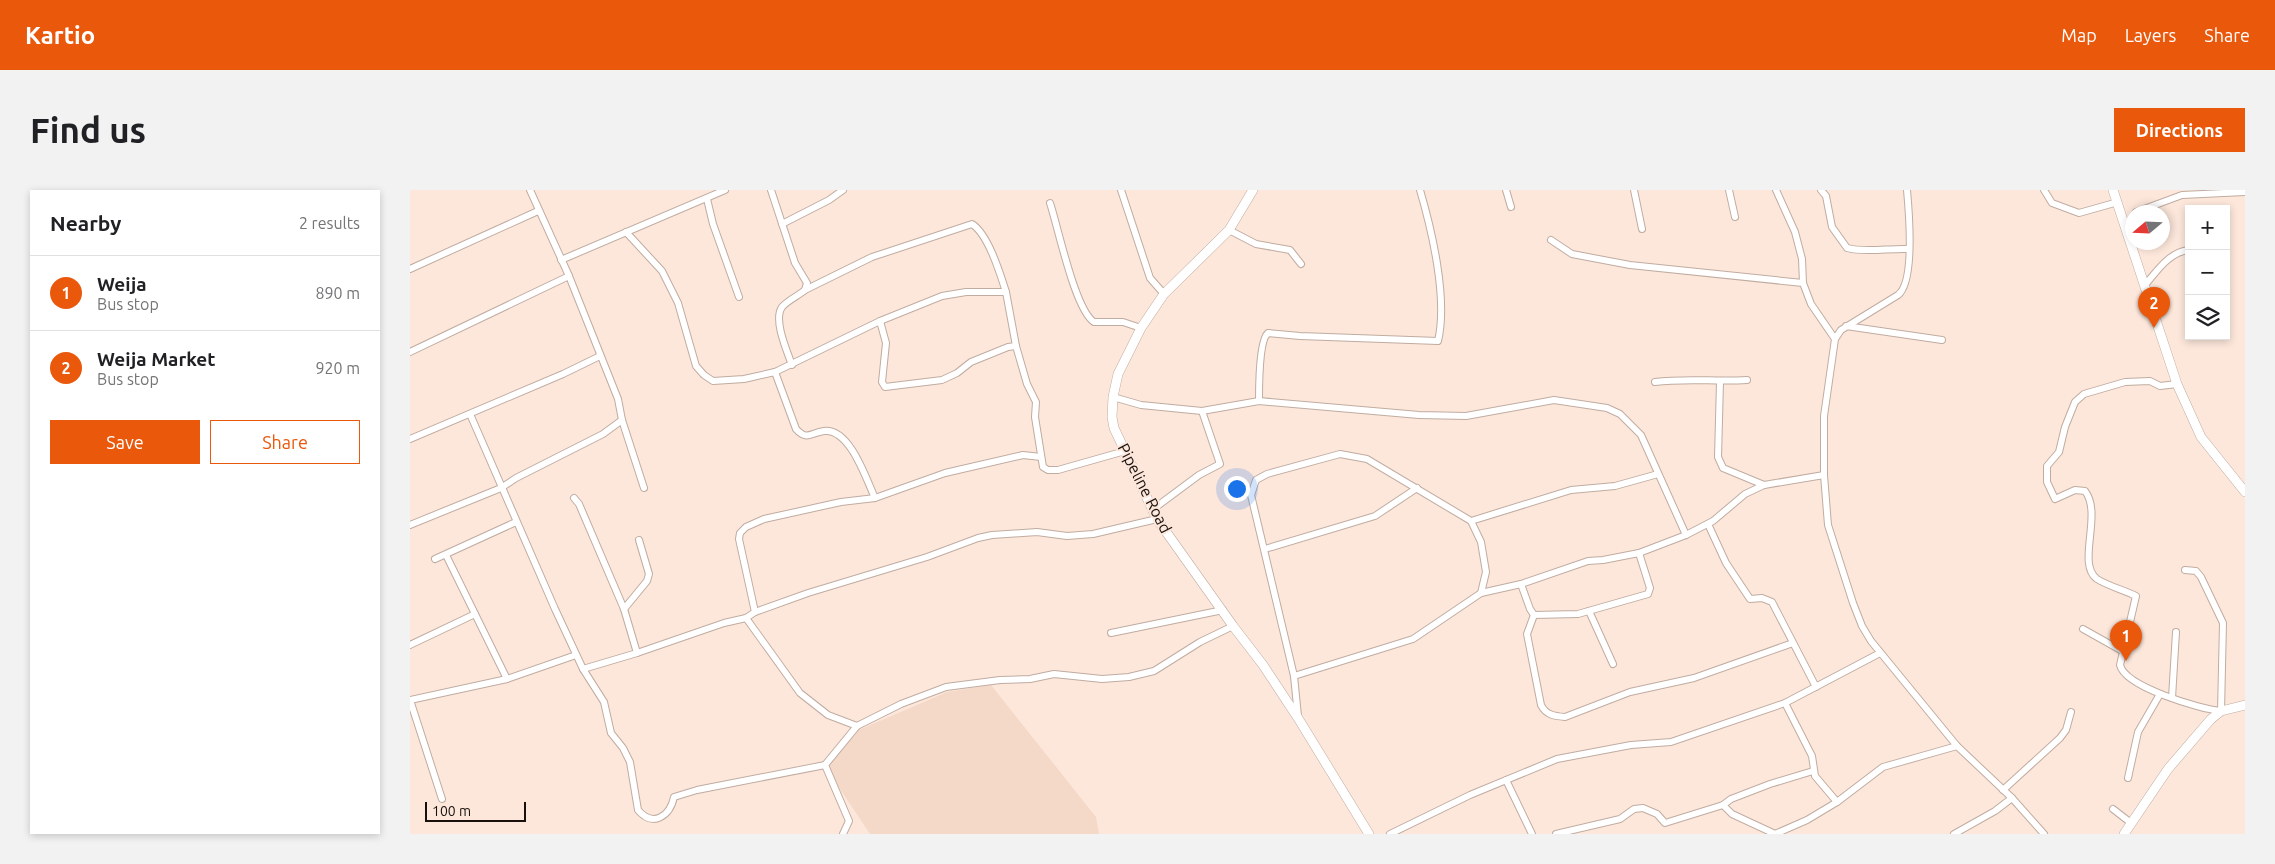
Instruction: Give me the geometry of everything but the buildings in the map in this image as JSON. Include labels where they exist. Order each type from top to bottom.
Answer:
[{"type":"street","points":[[530,190],[569,276],[618,399],[622,420],[644,488]]},
{"type":"street","points":[[561,260],[725,190]]},
{"type":"street","points":[[772,190],[795,263],[806,283],[805,290]]},
{"type":"street","points":[[782,224],[829,200],[843,190]]},
{"type":"street","points":[[1121,190],[1150,278],[1164,294]]},
{"type":"street","name":"Pipeline Road","points":[[1253,190],[1229,230],[1164,294],[1141,328],[1118,374],[1113,397],[1112,417],[1114,428],[1152,510],[1223,610],[1232,626],[1263,665],[1369,834]]},
{"type":"street","points":[[1260,401],[1259,375],[1262,360],[1262,342],[1264,336],[1268,333],[1438,341],[1440,280],[1431,228],[1420,190]]},
{"type":"street","points":[[1506,190],[1511,208]]},
{"type":"street","points":[[1634,190],[1642,229]]},
{"type":"street","points":[[1729,190],[1735,217]]},
{"type":"street","points":[[1776,190],[1795,232],[1802,259],[1803,283],[1811,304],[1835,339]]},
{"type":"street","points":[[1821,190],[1826,196],[1832,227],[1847,248],[1854,250],[1909,248]]},
{"type":"street","points":[[1907,190],[1909,248],[1906,282],[1903,292],[1846,326],[1835,339],[1824,416],[1824,475],[1830,535],[1862,626],[1880,653],[1957,746],[2012,798],[2044,834]]},
{"type":"street","points":[[2044,190],[2052,203],[2079,212],[2118,202]]},
{"type":"street","points":[[2113,190],[2177,384],[2201,437],[2245,492]]},
{"type":"street","points":[[2155,205],[2182,195],[2242,191]]},
{"type":"street","points":[[707,199],[712,224],[739,297]]},
{"type":"street","points":[[1050,203],[1073,285],[1087,316],[1094,322],[1123,322],[1141,328]]},
{"type":"street","points":[[410,270],[538,211]]},
{"type":"street","points":[[792,365],[781,332],[779,315],[784,305],[805,290],[872,257],[972,224],[976,226],[991,251],[1006,292],[1016,346],[1027,384],[1036,402],[1035,417],[1043,467],[1048,470],[1058,470],[1125,451]]},
{"type":"street","points":[[1229,230],[1256,244],[1290,250],[1301,264]]},
{"type":"street","points":[[626,232],[662,271],[678,303],[696,366],[713,381],[744,379],[775,372],[880,322],[942,296],[966,292],[1006,292]]},
{"type":"street","points":[[1551,240],[1572,254],[1630,265],[1803,283]]},
{"type":"street","points":[[2145,285],[2168,258],[2179,251],[2185,250]]},
{"type":"street","points":[[410,352],[569,276]]},
{"type":"street","points":[[880,322],[886,343],[882,382],[885,387],[942,380],[957,373],[971,362],[1008,347],[1016,346]]},
{"type":"street","points":[[1846,326],[1942,340]]},
{"type":"street","points":[[410,439],[600,356]]},
{"type":"street","points":[[775,372],[796,429],[801,435],[808,436],[825,431],[833,432],[844,439],[850,447],[875,498]]},
{"type":"street","points":[[1655,382],[1676,380],[1720,382],[1747,380]]},
{"type":"street","points":[[2177,384],[2160,386],[2150,381],[2125,382],[2084,394],[2075,402],[2065,426],[2059,452],[2047,466],[2047,482],[2055,499],[2074,490],[2085,491],[2090,498],[2092,523],[2088,566],[2096,578],[2136,596],[2121,670],[2132,679],[2160,694],[2203,709],[2221,711],[2245,705]]},
{"type":"street","points":[[1720,382],[1719,463],[1723,468],[1764,485]]},
{"type":"street","points":[[1113,397],[1141,405],[1202,411],[1260,401],[1419,415],[1466,416],[1554,400],[1607,408],[1620,414],[1641,435],[1686,535]]},
{"type":"street","points":[[1152,510],[1199,476],[1220,464],[1202,411]]},
{"type":"street","points":[[470,414],[516,522],[576,654],[604,702],[611,733],[623,748],[630,762],[638,810],[650,819],[657,819],[667,814],[672,806],[674,797],[697,790],[825,766],[858,726],[901,704],[946,687],[972,682],[1030,679],[1054,674],[1102,679],[1129,677],[1154,671],[1200,642],[1232,626]]},
{"type":"street","points":[[410,525],[501,488],[516,478],[603,434],[622,420]]},
{"type":"street","points":[[1298,718],[1294,676],[1251,495],[1256,480],[1267,474],[1340,454],[1366,459],[1471,521],[1481,542],[1486,572],[1481,593]]},
{"type":"street","points":[[755,612],[738,539],[740,533],[746,527],[764,519],[796,511],[841,502],[875,498],[944,473],[1023,455],[1041,457]]},
{"type":"street","points":[[1471,521],[1571,490],[1616,486],[1658,474]]},
{"type":"street","points":[[1294,676],[1413,639],[1481,593],[1521,584],[1588,561],[1639,553],[1686,535],[1708,524],[1744,494],[1764,485],[1824,475]]},
{"type":"street","points":[[1265,549],[1375,516],[1417,488]]},
{"type":"street","points":[[574,498],[579,504],[624,609],[637,653]]},
{"type":"street","points":[[584,669],[724,623],[746,618],[755,612],[808,592],[927,557],[992,535],[1037,532],[1067,536],[1093,534],[1158,519]]},
{"type":"street","points":[[435,559],[516,522]]},
{"type":"street","points":[[1708,524],[1739,586],[1750,599],[1762,598],[1772,602],[1816,687]]},
{"type":"street","points":[[624,609],[647,581],[649,574],[639,540]]},
{"type":"street","points":[[1534,615],[1578,614],[1648,594],[1650,588],[1639,553]]},
{"type":"street","points":[[446,555],[506,680]]},
{"type":"street","points":[[2113,809],[2128,830],[2186,747],[2221,711],[2223,623],[2201,576],[2196,571],[2185,570]]},
{"type":"street","points":[[1521,584],[1534,615]]},
{"type":"street","points":[[1111,633],[1223,610]]},
{"type":"street","points":[[1589,611],[1613,664]]},
{"type":"street","points":[[410,645],[475,614]]},
{"type":"street","points":[[1534,615],[1528,629],[1528,643],[1541,705],[1544,711],[1554,716],[1565,717],[1630,692],[1722,670],[1794,643]]},
{"type":"street","points":[[746,618],[800,693],[828,715],[858,726]]},
{"type":"street","points":[[2083,629],[2124,652]]},
{"type":"street","points":[[2172,698],[2176,632]]},
{"type":"street","points":[[1390,834],[1470,795],[1565,756],[1631,744],[1671,742],[1785,703],[1880,653]]},
{"type":"street","points":[[442,799],[410,700],[506,680],[576,654]]},
{"type":"street","points":[[2128,778],[2138,732],[2160,694]]},
{"type":"street","points":[[1785,703],[1812,756],[1813,771],[1818,781],[1837,802]]},
{"type":"street","points":[[2003,790],[2060,738],[2066,730],[2071,712]]},
{"type":"street","points":[[1723,805],[1732,814],[1775,834],[1807,820],[1837,802],[1883,767],[1957,746]]},
{"type":"street","points":[[825,766],[849,821],[843,834]]},
{"type":"street","points":[[1556,834],[1620,819],[1634,809],[1643,808],[1657,814],[1666,823],[1723,805],[1731,799],[1770,784],[1813,771]]},
{"type":"street","points":[[1506,780],[1532,834]]},
{"type":"street","points":[[1954,834],[1996,811],[2012,798]]},
{"type":"shaded area","points":[[991,685],[1096,817],[1099,834],[870,834],[826,768],[859,730],[947,692]]},
{"type":"place","name":"Weija Market","points":[[2154,328]]},
{"type":"place","name":"Weija","points":[[2126,661]]}]
